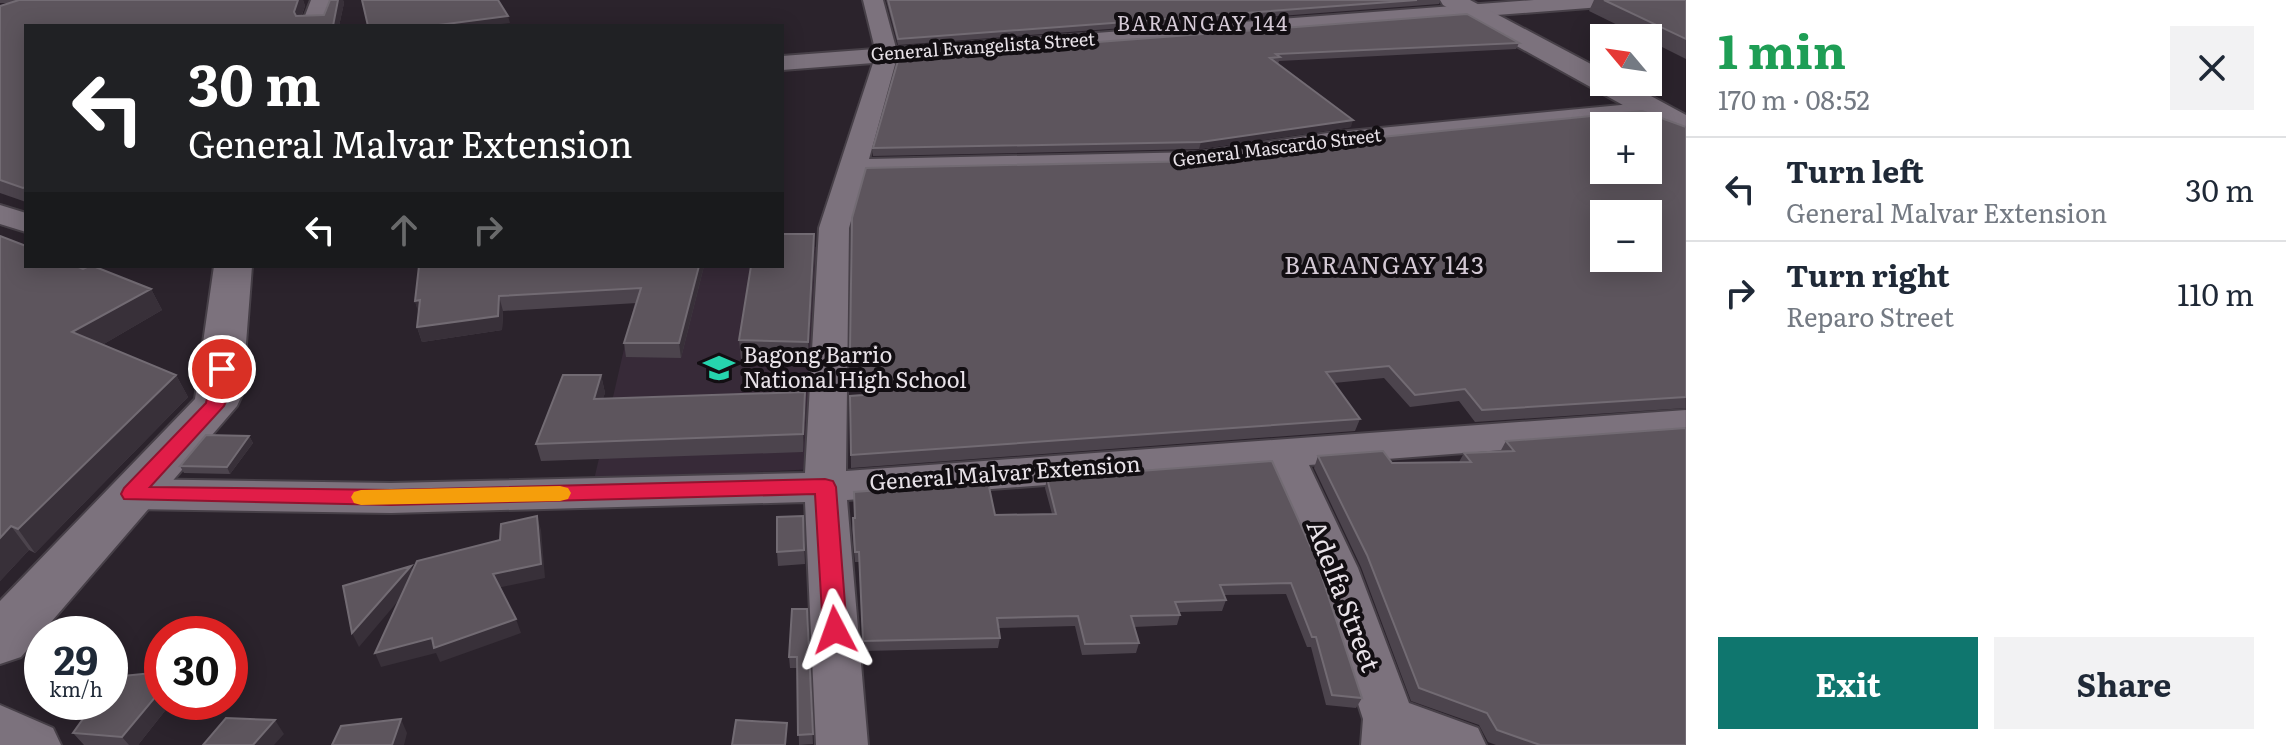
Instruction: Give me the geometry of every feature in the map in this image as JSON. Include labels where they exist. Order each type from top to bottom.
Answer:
[{"type":"street","points":[[315,24],[323,0]]},
{"type":"street","points":[[842,745],[825,487],[834,228],[887,54],[873,0]]},
{"type":"street","name":"General Evangelista Street","points":[[784,63],[1228,28],[1462,5],[1614,0]]},
{"type":"street","points":[[1462,5],[1675,120]]},
{"type":"street","points":[[1206,9],[1228,28]]},
{"type":"street","name":"General Mascardo Street","points":[[853,167],[1199,160],[1328,141],[1675,120]]},
{"type":"street","points":[[0,214],[24,222]]},
{"type":"street","points":[[0,640],[214,406],[219,395],[233,268]]},
{"type":"street","name":"General Malvar Extension","points":[[131,494],[391,498],[825,487],[1686,423]]},
{"type":"street","name":"Adelfa Street","points":[[1283,451],[1336,568],[1388,732]]},
{"type":"street","points":[[0,728],[35,745]]},
{"type":"street","points":[[1388,732],[1460,745]]},
{"type":"shaded area","name":"Bagong Barrio National High School","points":[[784,247],[824,247],[815,469],[594,480],[643,268],[784,268]]},
{"type":"building","points":[[19,0],[298,0],[294,12],[296,16],[324,15],[330,0],[338,0],[333,24],[24,24],[23,188],[0,180],[0,6]]},
{"type":"building","points":[[362,0],[498,0],[508,16],[446,24],[368,24]]},
{"type":"building","points":[[888,0],[1417,0],[898,39]]},
{"type":"building","points":[[1604,0],[1686,0],[1686,39],[1662,28],[1662,24],[1654,24]]},
{"type":"building","points":[[1467,14],[1519,43],[1276,54],[1280,57],[1270,58],[1353,120],[1201,142],[873,148],[899,57]]},
{"type":"building","points":[[1590,116],[1590,184],[1662,184],[1662,118],[1686,127],[1686,397],[1482,410],[1465,389],[1415,395],[1389,366],[1326,372],[1360,419],[851,455],[850,396],[863,395],[862,349],[850,349],[852,218],[866,168],[1202,161],[1332,142]]},
{"type":"building","points":[[784,234],[814,234],[808,342],[739,340],[751,268],[784,268]]},
{"type":"building","points":[[0,236],[24,245],[24,268],[98,268],[151,289],[72,332],[176,375],[18,529],[11,526],[0,538]]},
{"type":"building","points":[[419,268],[698,268],[679,343],[624,343],[641,288],[499,296],[498,316],[417,327],[420,300],[415,301]]},
{"type":"building","points":[[563,375],[601,375],[594,399],[805,392],[803,434],[536,444]]},
{"type":"building","points":[[1686,428],[1686,745],[1540,745],[1497,730],[1487,713],[1419,688],[1367,555],[1318,456],[1383,451],[1392,463],[1471,462],[1464,453],[1514,451],[1506,441]]},
{"type":"building","points":[[206,435],[249,436],[227,467],[180,466]]},
{"type":"building","points":[[1272,461],[1316,559],[1362,698],[1332,695],[1316,637],[1312,637],[1291,583],[1220,585],[1226,600],[1175,602],[1180,615],[1131,616],[1139,643],[1085,644],[1078,616],[997,618],[1000,638],[863,641],[859,552],[855,552],[854,492],[988,482],[995,515],[1056,514],[1047,478]]},
{"type":"building","points":[[537,516],[541,564],[493,574],[516,619],[434,648],[432,638],[375,653],[417,561],[500,540],[501,524]]},
{"type":"building","points":[[803,516],[804,550],[777,552],[777,517]]},
{"type":"building","points":[[411,566],[352,633],[343,586]]},
{"type":"building","points":[[792,609],[807,609],[813,734],[798,735],[797,657],[789,657]]},
{"type":"building","points":[[144,674],[144,711],[122,737],[73,733],[82,720],[128,720],[128,675]]},
{"type":"building","points":[[401,719],[392,745],[332,745],[341,726]]},
{"type":"building","points":[[224,720],[275,720],[253,745],[203,745]]},
{"type":"building","points":[[736,720],[787,723],[785,745],[732,745]]},
{"type":"slow traffic","points":[[361,497],[560,493]]},
{"type":"place","name":"Bagong Barrio National High School","points":[[719,368]]},
{"type":"district","name":"BARANGAY 144","points":[[1203,24]]},
{"type":"district","name":"BARANGAY 143","points":[[1385,266]]},
{"type":"route","points":[[222,369],[219,395],[214,406],[131,494],[391,498],[825,487],[835,630]]}]
